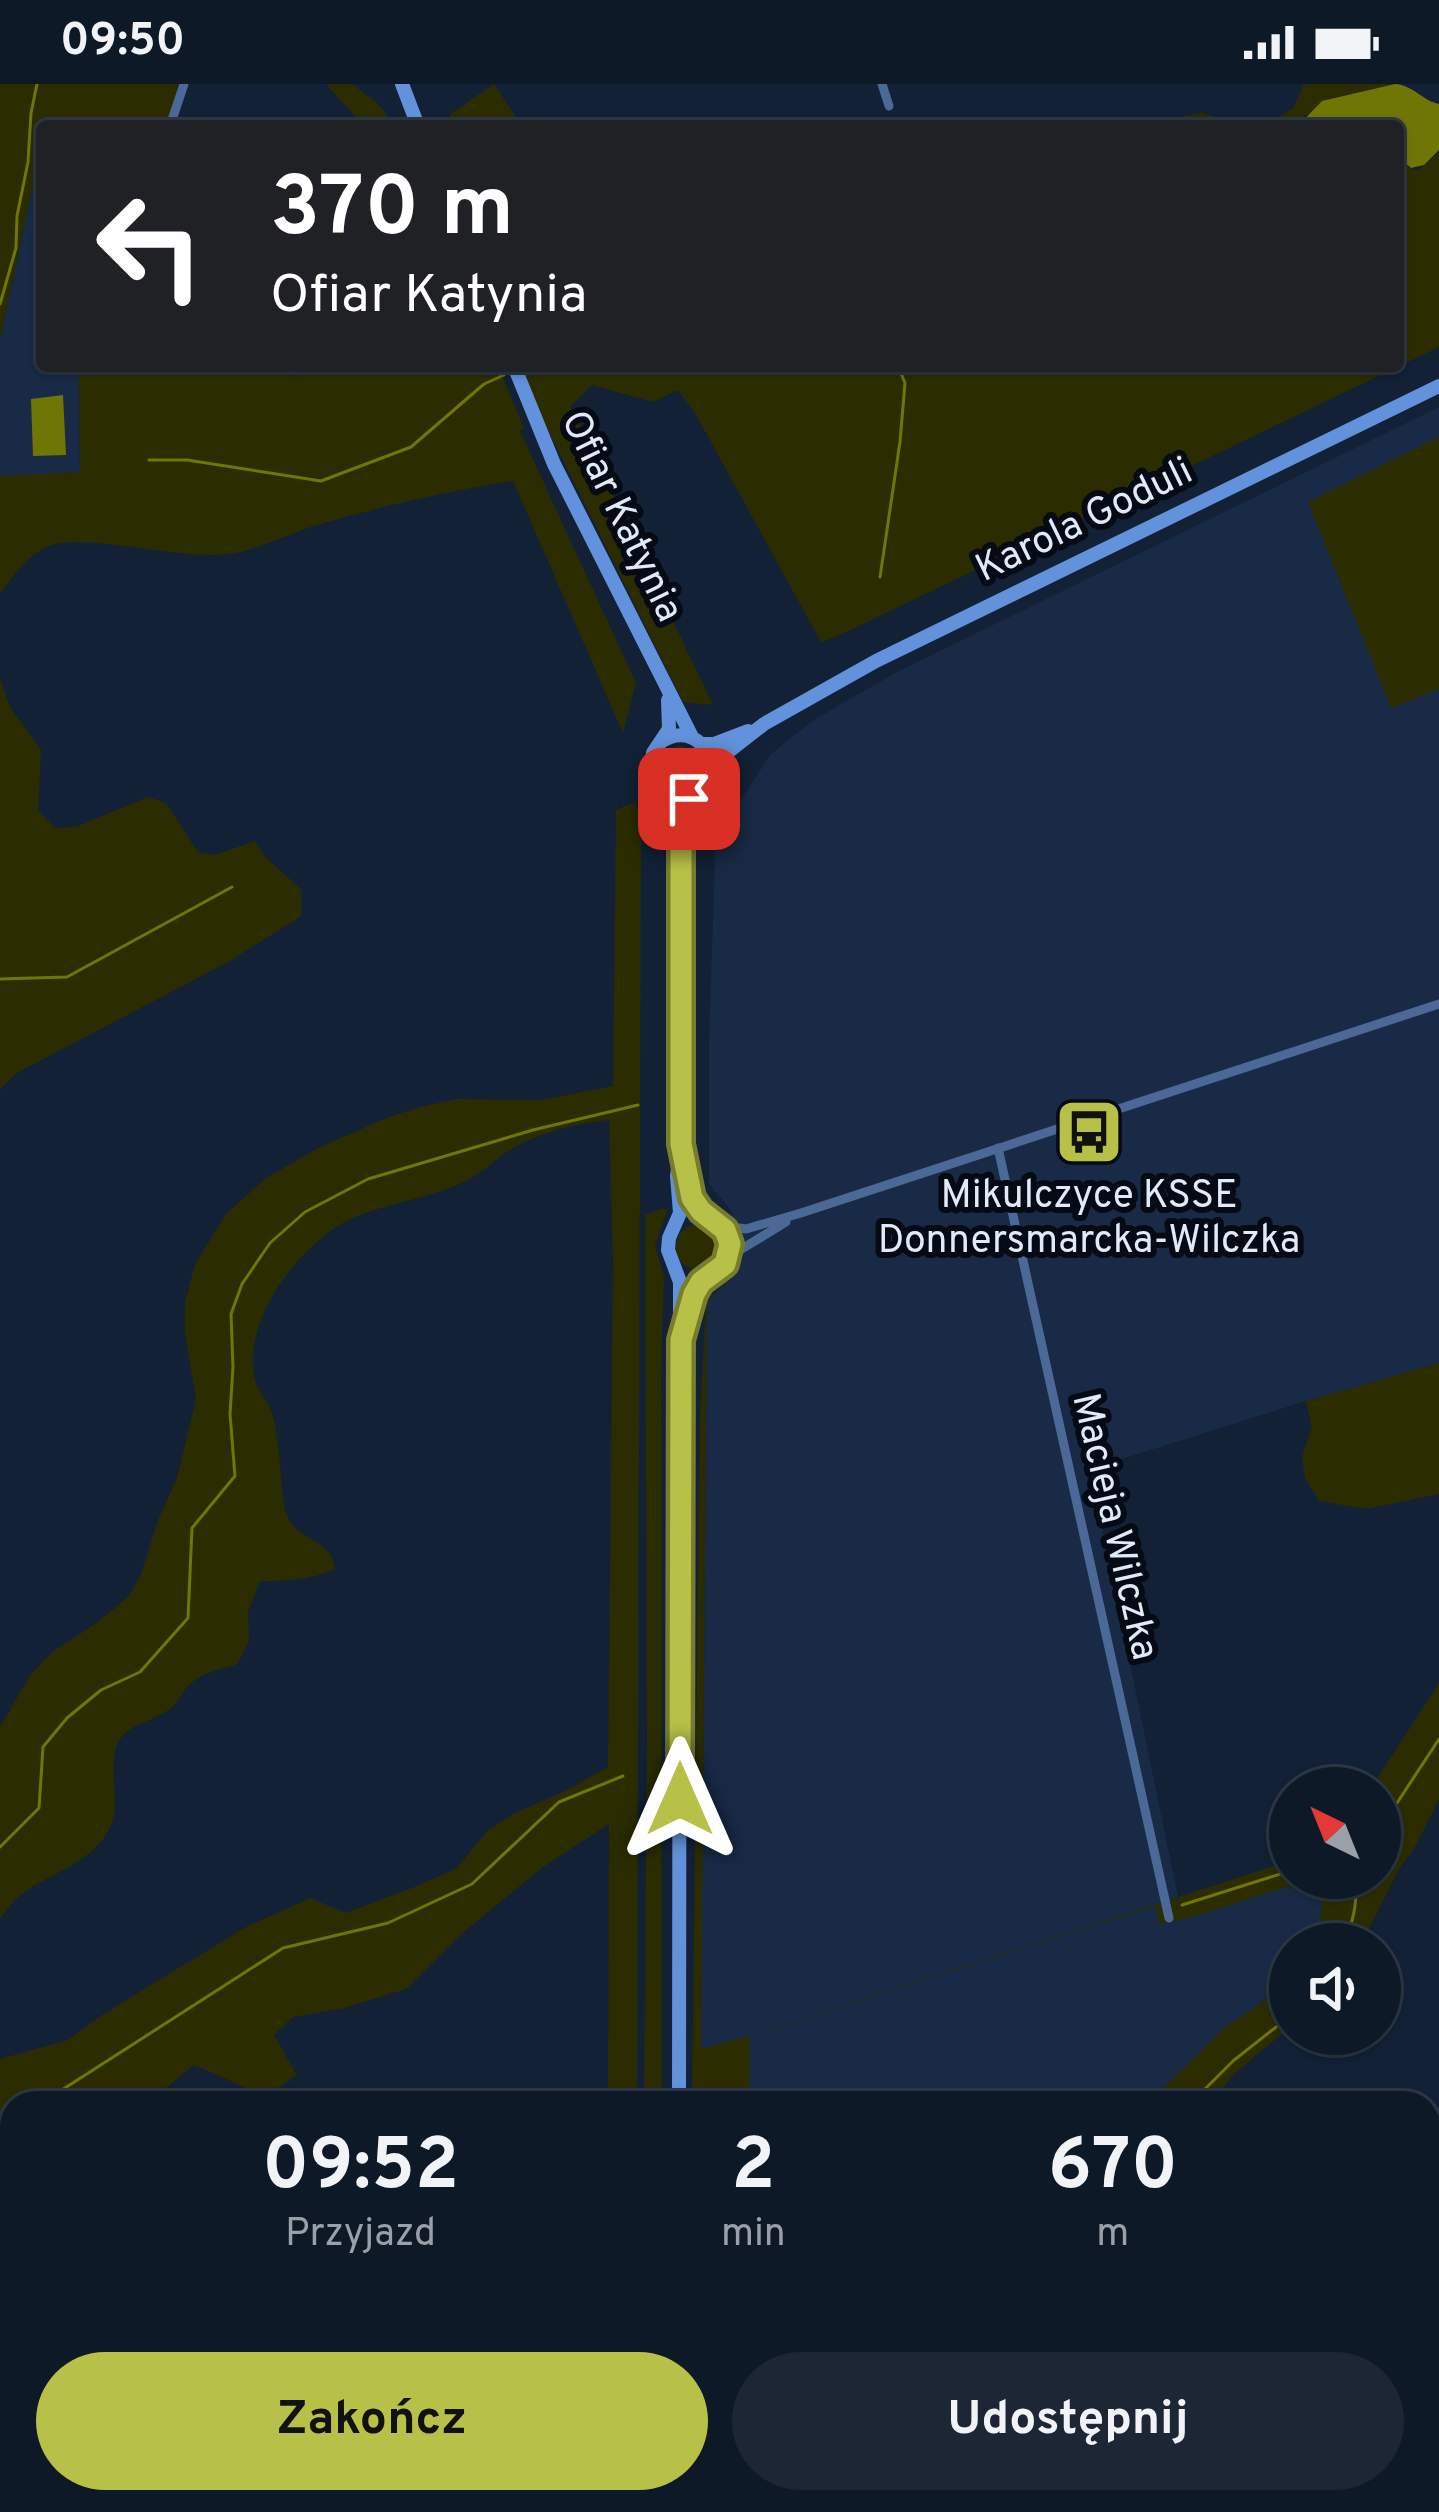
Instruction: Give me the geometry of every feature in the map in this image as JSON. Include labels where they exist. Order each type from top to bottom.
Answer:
[{"type":"street","points":[[172,120],[184,84]]},
{"type":"street","points":[[402,84],[416,120]]},
{"type":"street","points":[[882,84],[889,106]]},
{"type":"street","name":"Ofiar Katynia","points":[[516,372],[554,464],[668,694],[697,740]]},
{"type":"street","name":"Karola Goduli","points":[[697,740],[714,744],[764,724],[877,661],[1439,386]]},
{"type":"street","points":[[662,741],[669,729],[668,694]]},
{"type":"street","name":"Karola Goduli","points":[[708,770],[764,724]]},
{"type":"street","points":[[664,788],[680,792],[699,785],[708,770],[708,756],[697,740],[678,734],[662,741],[651,761],[681,832]]},
{"type":"street","points":[[679,2091],[681,1340],[680,1282],[668,1250],[680,1214],[681,832],[692,790]]},
{"type":"street","points":[[674,1229],[690,1217],[746,1229],[802,1213],[1439,1004]]},
{"type":"street","points":[[681,1144],[696,1205],[728,1235],[725,1264]]},
{"type":"street","name":"Macieja Wilczka","points":[[998,1148],[1169,1918]]},
{"type":"street","points":[[681,1340],[694,1294],[708,1276],[740,1250],[802,1213]]},
{"type":"street","points":[[676,1267],[688,1275],[708,1276]]},
{"type":"shaded area","points":[[0,84],[178,84],[169,120],[36,120],[36,189],[32,189],[0,341]]},
{"type":"shaded area","points":[[326,84],[352,84],[391,120],[351,120],[355,116]]},
{"type":"shaded area","points":[[494,84],[518,120],[452,120],[449,115]]},
{"type":"shaded area","points":[[1304,84],[1395,84],[1302,120],[1272,120],[1293,109]]},
{"type":"shaded area","points":[[1395,84],[1407,87],[1439,104],[1439,150],[1424,165],[1411,168],[1404,162],[1404,120],[1304,120],[1322,101]]},
{"type":"shaded area","points":[[1202,113],[1225,120],[1163,120]]},
{"type":"shaded area","points":[[1439,153],[1439,347],[1404,364],[1404,165],[1417,171]]},
{"type":"shaded area","points":[[32,188],[36,189],[36,372],[79,372],[80,472],[0,476],[0,341]]},
{"type":"shaded area","points":[[79,372],[283,372],[289,376],[303,372],[501,372],[524,428],[520,431],[636,683],[623,733],[513,481],[370,511],[227,554],[60,543],[32,556],[0,594],[0,476],[80,472]]},
{"type":"shaded area","points":[[523,372],[1387,372],[821,642],[678,390],[653,402],[592,385],[571,406],[713,705],[683,702]]},
{"type":"shaded area","points":[[63,395],[66,455],[33,456],[31,399]]},
{"type":"shaded area","points":[[1439,407],[1439,1363],[1090,1469],[1178,1897],[1269,1868],[1269,1899],[1323,1899],[1320,1923],[1269,1923],[1269,1996],[1225,2027],[1160,2091],[749,2091],[749,2037],[701,2050],[707,1301],[736,1272],[731,1210],[709,1184],[716,829],[722,814],[742,798],[770,755],[812,721],[895,673]]},
{"type":"shaded area","points":[[1439,437],[1439,689],[1391,708],[1308,502]]},
{"type":"shaded area","points":[[0,678],[10,707],[41,750],[38,811],[55,828],[76,827],[148,797],[166,803],[198,852],[215,855],[255,841],[267,859],[301,889],[301,916],[230,961],[15,1074],[0,1090]]},
{"type":"shaded area","points":[[679,745],[695,751],[700,761],[695,776],[676,782],[675,763],[666,764],[666,775],[662,761],[669,749]]},
{"type":"shaded area","points":[[635,802],[641,819],[637,2091],[608,2091],[609,1824],[543,1867],[460,1935],[406,1989],[293,2017],[274,2035],[297,2075],[277,2089],[249,2089],[194,2065],[163,2091],[0,2091],[0,2059],[68,2040],[244,1928],[310,1898],[346,1913],[417,1886],[457,1868],[488,1830],[513,1814],[608,1767],[613,1262],[609,1120],[542,1135],[455,1186],[355,1217],[314,1244],[295,1264],[264,1312],[253,1362],[257,1386],[275,1423],[288,1518],[328,1552],[335,1569],[317,1576],[260,1581],[248,1612],[249,1642],[237,1664],[195,1680],[171,1708],[130,1729],[118,1742],[114,1813],[99,1844],[17,1898],[0,1919],[0,1727],[29,1677],[52,1652],[128,1597],[140,1577],[177,1478],[196,1399],[185,1334],[185,1302],[195,1264],[226,1214],[266,1178],[320,1147],[389,1117],[457,1099],[541,1100],[613,1086],[616,810]]},
{"type":"shaded area","points":[[663,1208],[667,1211],[655,1246],[664,1276],[662,2091],[644,2091],[645,1215]]},
{"type":"shaded area","points":[[699,1224],[715,1231],[722,1247],[715,1263],[699,1270],[683,1263],[676,1247],[683,1231]]},
{"type":"shaded area","points":[[736,1273],[707,1301],[701,2049],[1269,1868],[1269,1893],[1160,1924],[1155,1906],[750,2036],[749,2091],[692,2091],[700,1417],[706,1301]]},
{"type":"shaded area","points":[[1439,1363],[1439,1494],[1366,1509],[1319,1501],[1305,1478],[1302,1457],[1312,1428],[1306,1401]]},
{"type":"shaded area","points":[[1439,1683],[1439,1799],[1401,1866],[1401,1767],[1385,1767]]},
{"type":"shaded area","points":[[1323,1899],[1384,1899],[1372,1923],[1320,1923]]},
{"type":"shaded area","points":[[1269,1996],[1269,2045],[1221,2091],[1160,2091],[1225,2027]]},
{"type":"waterway","points":[[0,304],[16,248],[37,84]]},
{"type":"waterway","points":[[880,577],[900,442],[905,383],[900,372]]},
{"type":"waterway","points":[[149,460],[187,460],[321,481],[411,447],[484,384],[504,375]]},
{"type":"waterway","points":[[0,979],[67,977],[232,887]]},
{"type":"waterway","points":[[0,1847],[39,1808],[43,1747],[67,1718],[101,1690],[140,1672],[188,1618],[192,1528],[235,1476],[231,1314],[242,1284],[270,1243],[305,1212],[368,1179],[533,1130],[638,1105]]},
{"type":"waterway","points":[[1401,1797],[1439,1739]]},
{"type":"waterway","points":[[60,2091],[283,1948],[388,1923],[472,1884],[559,1802],[623,1776]]},
{"type":"waterway","points":[[1182,1905],[1269,1878]]},
{"type":"waterway","points":[[1351,1923],[1355,1899]]},
{"type":"waterway","points":[[1203,2091],[1269,2033]]},
{"type":"place","name":"Mikulczyce KSSE Donnersmarcka-Wilczka","points":[[1089,1132]]},
{"type":"route","points":[[680,1799],[681,1340],[694,1294],[701,1282],[725,1264],[730,1244],[719,1222],[701,1211],[692,1198],[681,1144],[681,832],[689,799]]}]
